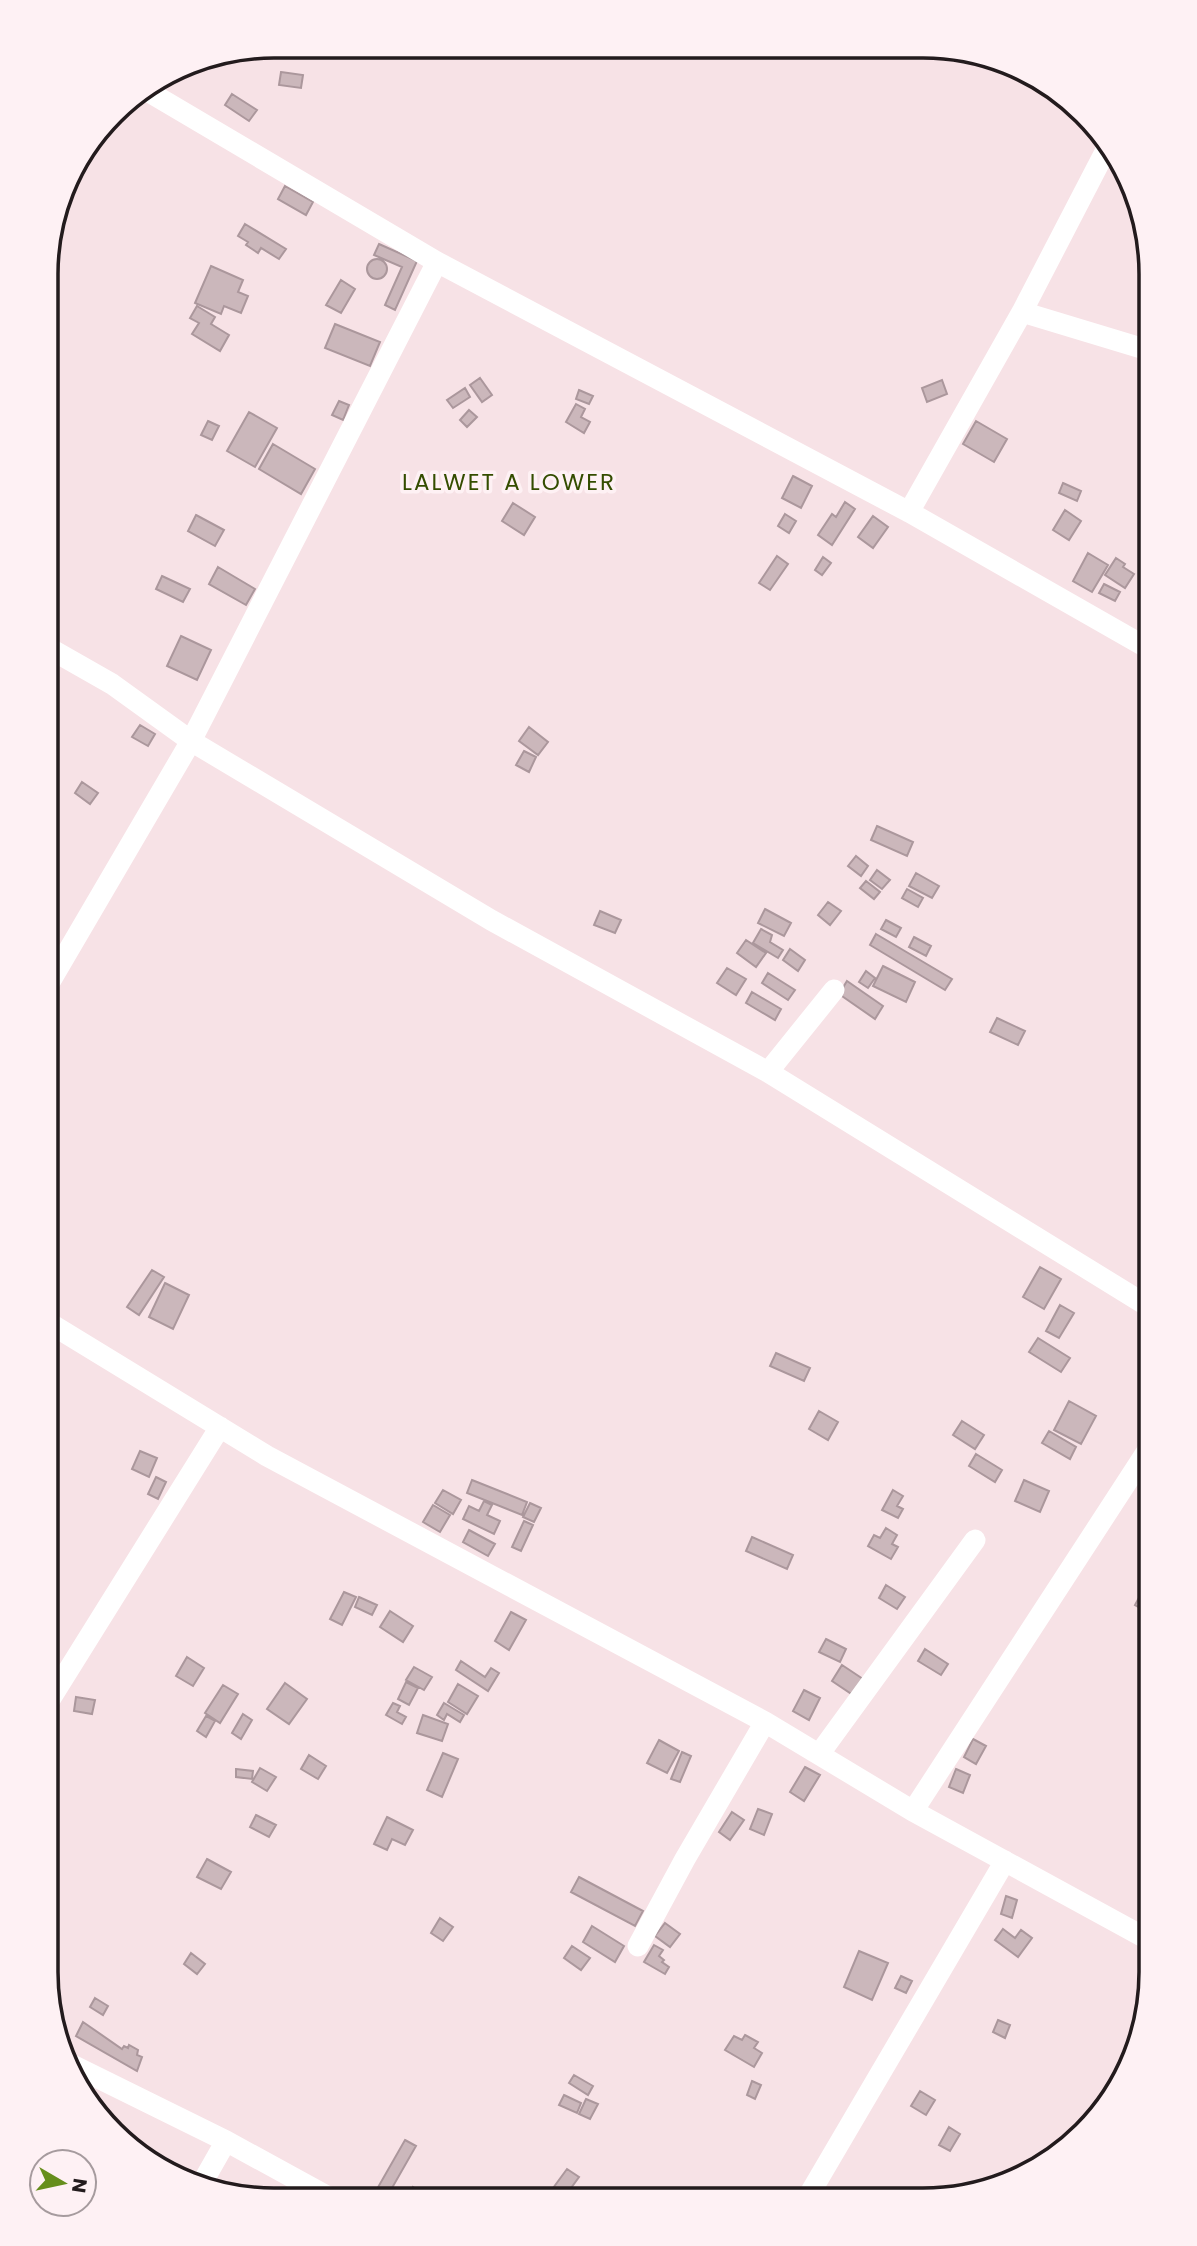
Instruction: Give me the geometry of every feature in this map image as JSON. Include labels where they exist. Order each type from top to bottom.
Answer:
[{"type":"street","points":[[153,94],[437,261],[909,512],[1139,643]]},
{"type":"street","points":[[909,512],[1022,312],[1103,155]]},
{"type":"street","points":[[58,968],[191,741],[437,261]]},
{"type":"street","points":[[1022,312],[1139,347]]},
{"type":"street","points":[[58,652],[112,684],[191,741],[491,920],[768,1072],[1139,1301]]},
{"type":"street","points":[[768,1072],[834,990]]},
{"type":"street","points":[[58,1328],[279,1462],[765,1722],[913,1811],[1139,1934]]},
{"type":"street","points":[[58,1687],[220,1427]]},
{"type":"street","points":[[913,1811],[1139,1463]]},
{"type":"street","points":[[820,1753],[975,1540]]},
{"type":"street","points":[[638,1946],[765,1722]]},
{"type":"street","points":[[813,2188],[1005,1861]]},
{"type":"street","points":[[82,2071],[226,2141],[312,2188]]},
{"type":"street","points":[[206,2177],[226,2141]]},
{"type":"building","points":[[281,72],[303,75],[301,88],[279,85]]},
{"type":"building","points":[[232,94],[257,110],[249,121],[225,105]]},
{"type":"building","points":[[285,186],[313,202],[306,215],[278,199]]},
{"type":"building","points":[[245,224],[286,249],[279,259],[261,248],[258,253],[246,245],[248,242],[238,236]]},
{"type":"building","points":[[379,244],[417,261],[395,310],[385,305],[402,267],[374,255]]},
{"type":"building","points":[[373,259],[381,259],[387,269],[381,279],[373,279],[367,273],[367,265]]},
{"type":"building","points":[[211,266],[243,280],[238,292],[248,296],[241,313],[224,306],[221,314],[195,303]]},
{"type":"building","points":[[341,280],[355,289],[341,313],[326,305]]},
{"type":"building","points":[[197,306],[215,317],[211,324],[229,335],[220,351],[192,334],[199,323],[190,318]]},
{"type":"building","points":[[335,324],[380,342],[370,366],[325,348]]},
{"type":"building","points":[[480,378],[492,395],[482,402],[470,385]]},
{"type":"building","points":[[942,380],[947,394],[927,402],[922,388]]},
{"type":"building","points":[[465,388],[470,397],[453,408],[447,400]]},
{"type":"building","points":[[579,390],[593,396],[589,404],[576,399]]},
{"type":"building","points":[[339,401],[349,405],[343,420],[332,415]]},
{"type":"building","points":[[576,404],[585,409],[581,417],[590,422],[584,433],[566,422]]},
{"type":"building","points":[[469,410],[477,417],[467,427],[460,420]]},
{"type":"building","points":[[249,412],[277,428],[255,467],[227,451]]},
{"type":"building","points":[[208,421],[219,426],[212,440],[201,435]]},
{"type":"building","points":[[976,421],[1007,439],[994,462],[963,444]]},
{"type":"building","points":[[273,444],[315,469],[301,494],[259,469]]},
{"type":"building","points":[[793,476],[812,486],[801,508],[782,498]]},
{"type":"building","points":[[1063,483],[1081,491],[1077,501],[1059,493]]},
{"type":"building","points":[[845,502],[855,509],[832,545],[818,535],[832,514],[836,517]]},
{"type":"building","points":[[513,503],[535,517],[524,535],[502,521]]},
{"type":"building","points":[[1065,510],[1081,521],[1069,540],[1053,530]]},
{"type":"building","points":[[785,514],[796,521],[789,533],[778,526]]},
{"type":"building","points":[[196,515],[224,530],[215,546],[188,531]]},
{"type":"building","points":[[873,516],[888,527],[873,548],[858,537]]},
{"type":"building","points":[[1088,553],[1108,565],[1092,592],[1073,581]]},
{"type":"building","points":[[777,556],[788,564],[770,590],[759,583]]},
{"type":"building","points":[[823,557],[831,563],[822,575],[815,570]]},
{"type":"building","points":[[1116,558],[1134,574],[1125,588],[1105,575]]},
{"type":"building","points":[[218,567],[255,589],[246,605],[209,584]]},
{"type":"building","points":[[162,576],[190,589],[183,602],[156,589]]},
{"type":"building","points":[[1104,584],[1120,592],[1115,601],[1099,593]]},
{"type":"building","points":[[181,636],[211,650],[197,680],[167,666]]},
{"type":"building","points":[[140,725],[155,734],[148,746],[132,737]]},
{"type":"building","points":[[529,727],[548,742],[538,755],[519,741]]},
{"type":"building","points":[[524,751],[536,757],[529,772],[516,765]]},
{"type":"building","points":[[82,782],[98,793],[90,804],[75,793]]},
{"type":"building","points":[[877,826],[913,842],[907,856],[871,840]]},
{"type":"building","points":[[856,856],[868,866],[861,876],[848,866]]},
{"type":"building","points":[[877,870],[890,880],[882,889],[870,880]]},
{"type":"building","points":[[916,873],[939,886],[932,898],[909,886]]},
{"type":"building","points":[[866,881],[880,892],[874,899],[860,888]]},
{"type":"building","points":[[907,889],[923,898],[918,907],[902,898]]},
{"type":"building","points":[[828,902],[841,911],[830,925],[818,915]]},
{"type":"building","points":[[765,909],[791,923],[784,936],[758,923]]},
{"type":"building","points":[[600,911],[621,920],[615,933],[594,925]]},
{"type":"building","points":[[886,920],[901,928],[896,937],[881,929]]},
{"type":"building","points":[[761,929],[772,935],[770,942],[783,950],[778,958],[753,943]]},
{"type":"building","points":[[876,934],[952,979],[945,990],[870,945]]},
{"type":"building","points":[[914,937],[931,946],[926,956],[909,947]]},
{"type":"building","points":[[746,940],[766,953],[756,967],[737,953]]},
{"type":"building","points":[[790,949],[805,960],[798,971],[783,960]]},
{"type":"building","points":[[883,966],[915,982],[906,1002],[873,986]]},
{"type":"building","points":[[727,968],[746,979],[736,995],[717,983]]},
{"type":"building","points":[[866,971],[875,978],[868,988],[859,982]]},
{"type":"building","points":[[768,973],[795,990],[788,1000],[762,983]]},
{"type":"building","points":[[847,981],[883,1006],[875,1019],[839,994]]},
{"type":"building","points":[[752,992],[781,1009],[775,1020],[746,1003]]},
{"type":"building","points":[[997,1018],[1025,1031],[1018,1045],[990,1032]]},
{"type":"building","points":[[1040,1267],[1061,1279],[1044,1309],[1023,1297]]},
{"type":"building","points":[[152,1270],[164,1277],[139,1315],[127,1307]]},
{"type":"building","points":[[165,1283],[189,1295],[173,1329],[149,1317]]},
{"type":"building","points":[[1060,1305],[1074,1313],[1059,1338],[1046,1331]]},
{"type":"building","points":[[1038,1338],[1070,1358],[1061,1372],[1029,1352]]},
{"type":"building","points":[[776,1353],[810,1368],[804,1381],[770,1366]]},
{"type":"building","points":[[1069,1401],[1096,1416],[1081,1444],[1054,1430]]},
{"type":"building","points":[[819,1411],[838,1422],[828,1440],[809,1429]]},
{"type":"building","points":[[962,1421],[984,1435],[975,1449],[953,1435]]},
{"type":"building","points":[[1049,1431],[1076,1447],[1070,1459],[1042,1443]]},
{"type":"building","points":[[140,1451],[157,1458],[149,1477],[132,1469]]},
{"type":"building","points":[[976,1454],[1002,1470],[995,1482],[969,1466]]},
{"type":"building","points":[[156,1477],[166,1482],[158,1499],[148,1494]]},
{"type":"building","points":[[472,1480],[527,1502],[522,1515],[467,1493]]},
{"type":"building","points":[[1024,1480],[1049,1491],[1040,1512],[1015,1501]]},
{"type":"building","points":[[443,1490],[461,1500],[453,1514],[435,1503]]},
{"type":"building","points":[[893,1490],[903,1496],[897,1506],[903,1509],[898,1518],[882,1510]]},
{"type":"building","points":[[484,1501],[492,1505],[487,1515],[500,1521],[494,1534],[463,1519],[469,1506],[479,1511]]},
{"type":"building","points":[[530,1503],[541,1508],[534,1522],[523,1517]]},
{"type":"building","points":[[433,1505],[450,1515],[440,1532],[423,1522]]},
{"type":"building","points":[[524,1521],[533,1525],[521,1551],[512,1547]]},
{"type":"building","points":[[886,1528],[897,1535],[892,1544],[898,1547],[891,1559],[868,1546],[874,1535],[880,1538]]},
{"type":"building","points":[[469,1530],[495,1544],[488,1556],[463,1542]]},
{"type":"building","points":[[752,1537],[793,1555],[787,1569],[746,1551]]},
{"type":"building","points":[[886,1585],[905,1597],[897,1609],[879,1598]]},
{"type":"building","points":[[344,1592],[356,1597],[342,1625],[330,1619]]},
{"type":"building","points":[[359,1597],[377,1605],[372,1615],[355,1607]]},
{"type":"building","points":[[390,1611],[413,1626],[403,1642],[380,1627]]},
{"type":"building","points":[[511,1612],[526,1620],[509,1650],[495,1641]]},
{"type":"building","points":[[826,1639],[846,1649],[840,1662],[819,1652]]},
{"type":"building","points":[[925,1649],[948,1664],[941,1675],[918,1661]]},
{"type":"building","points":[[187,1657],[204,1668],[193,1686],[176,1676]]},
{"type":"building","points":[[461,1661],[485,1677],[491,1668],[499,1673],[488,1691],[456,1670]]},
{"type":"building","points":[[842,1665],[863,1679],[853,1695],[832,1681]]},
{"type":"building","points":[[414,1667],[432,1677],[424,1690],[406,1680]]},
{"type":"building","points":[[406,1682],[418,1688],[409,1705],[398,1699]]},
{"type":"building","points":[[285,1683],[307,1699],[289,1724],[267,1709]]},
{"type":"building","points":[[458,1684],[478,1696],[467,1714],[448,1702]]},
{"type":"building","points":[[223,1685],[238,1694],[220,1723],[205,1713]]},
{"type":"building","points":[[804,1690],[820,1698],[809,1720],[793,1711]]},
{"type":"building","points":[[76,1697],[95,1700],[92,1714],[74,1711]]},
{"type":"building","points":[[393,1703],[400,1706],[397,1712],[406,1717],[402,1724],[386,1715]]},
{"type":"building","points":[[444,1703],[464,1715],[460,1722],[447,1714],[444,1720],[437,1715]]},
{"type":"building","points":[[243,1714],[252,1720],[241,1739],[232,1733]]},
{"type":"building","points":[[423,1715],[448,1724],[442,1741],[417,1733]]},
{"type":"building","points":[[206,1716],[215,1721],[206,1737],[197,1731]]},
{"type":"building","points":[[973,1739],[986,1746],[976,1764],[964,1757]]},
{"type":"building","points":[[659,1740],[679,1751],[667,1773],[647,1763]]},
{"type":"building","points":[[682,1752],[691,1756],[680,1782],[671,1779]]},
{"type":"building","points":[[443,1753],[458,1759],[442,1797],[427,1790]]},
{"type":"building","points":[[309,1755],[326,1766],[318,1779],[301,1769]]},
{"type":"building","points":[[805,1767],[820,1775],[804,1801],[790,1792]]},
{"type":"building","points":[[260,1768],[276,1777],[267,1791],[252,1782]]},
{"type":"building","points":[[236,1769],[253,1771],[252,1779],[236,1777]]},
{"type":"building","points":[[956,1769],[970,1775],[963,1793],[949,1787]]},
{"type":"building","points":[[758,1809],[772,1814],[764,1835],[750,1829]]},
{"type":"building","points":[[732,1812],[744,1820],[730,1840],[719,1832]]},
{"type":"building","points":[[256,1815],[276,1825],[269,1837],[250,1827]]},
{"type":"building","points":[[387,1817],[413,1830],[405,1845],[392,1839],[387,1850],[374,1844]]},
{"type":"building","points":[[207,1859],[231,1872],[221,1889],[197,1877]]},
{"type":"building","points":[[579,1877],[643,1911],[635,1926],[571,1892]]},
{"type":"building","points":[[1006,1896],[1017,1900],[1012,1918],[1001,1914]]},
{"type":"building","points":[[440,1918],[453,1927],[443,1941],[431,1933]]},
{"type":"building","points":[[665,1923],[680,1934],[670,1947],[655,1936]]},
{"type":"building","points":[[592,1926],[624,1946],[615,1962],[583,1942]]},
{"type":"building","points":[[1003,1929],[1015,1938],[1021,1930],[1032,1938],[1018,1957],[995,1940]]},
{"type":"building","points":[[654,1945],[663,1950],[659,1956],[669,1967],[665,1974],[644,1962]]},
{"type":"building","points":[[572,1946],[590,1958],[581,1970],[564,1958]]},
{"type":"building","points":[[859,1951],[888,1963],[872,2000],[844,1987]]},
{"type":"building","points":[[191,1953],[205,1964],[197,1974],[184,1964]]},
{"type":"building","points":[[901,1976],[912,1981],[906,1993],[895,1988]]},
{"type":"building","points":[[95,1998],[108,2006],[103,2015],[90,2007]]},
{"type":"building","points":[[998,2020],[1010,2025],[1005,2038],[993,2032]]},
{"type":"building","points":[[83,2022],[122,2049],[124,2046],[128,2048],[129,2045],[138,2050],[137,2055],[142,2057],[137,2071],[76,2036]]},
{"type":"building","points":[[745,2035],[758,2042],[754,2048],[762,2053],[754,2067],[725,2050],[734,2036],[742,2040]]},
{"type":"building","points":[[574,2075],[593,2086],[588,2095],[569,2083]]},
{"type":"building","points":[[752,2081],[761,2085],[755,2099],[747,2095]]},
{"type":"building","points":[[920,2091],[935,2100],[926,2115],[911,2106]]},
{"type":"building","points":[[564,2095],[581,2103],[577,2113],[559,2105]]},
{"type":"building","points":[[586,2099],[598,2104],[590,2119],[579,2114]]},
{"type":"building","points":[[949,2127],[960,2134],[950,2151],[939,2145]]},
{"type":"building","points":[[405,2140],[416,2146],[392,2188],[378,2188]]},
{"type":"building","points":[[567,2169],[579,2177],[571,2188],[553,2188]]},
{"type":"district","name":"LALWET A LOWER","points":[[509,482]]}]
